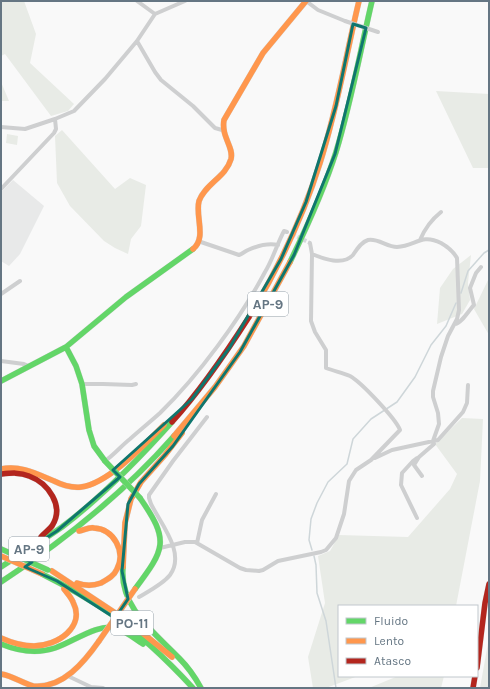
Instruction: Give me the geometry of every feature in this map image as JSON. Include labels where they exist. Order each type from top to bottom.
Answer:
[{"type":"main road","points":[[1,381],[66,347],[126,297],[190,252],[198,241],[200,232],[198,212],[200,198],[228,165],[231,157],[230,150],[222,130],[224,120],[263,53],[306,1]]},
{"type":"main road","name":"AP-9","points":[[1,567],[57,531],[87,507],[136,461],[192,399],[230,347],[262,295],[281,259],[306,202],[336,106],[359,1]]},
{"type":"main road","name":"AP-9","points":[[1,582],[57,545],[89,520],[124,489],[177,434],[220,381],[240,352],[294,255],[322,190],[346,118],[372,1]]},
{"type":"main road","points":[[1,674],[7,674],[28,684],[39,687],[52,685],[70,677],[77,671],[99,641],[156,557],[160,548],[160,536],[151,516],[140,498],[105,461],[94,446],[89,430],[82,384],[76,366],[66,347]]},
{"type":"main road","points":[[201,688],[187,667],[149,628],[128,599],[123,586],[122,571],[125,560],[125,522],[128,504],[139,484],[173,446],[220,381]]},
{"type":"main road","points":[[1,469],[17,468],[28,470],[68,487],[87,486],[100,480],[124,462],[192,399]]},
{"type":"main road","points":[[1,474],[13,472],[32,477],[41,482],[52,494],[56,502],[57,513],[53,526],[45,534],[1,567]]},
{"type":"main road","points":[[50,570],[84,585],[93,585],[102,583],[110,578],[116,572],[119,564],[119,546],[115,538],[102,528],[95,527],[80,530],[57,545]]},
{"type":"main road","name":"PO-11","points":[[1,549],[50,570],[96,598],[136,626],[183,668],[201,688]]},
{"type":"main road","name":"PO-11","points":[[1,556],[42,574],[114,616],[158,653],[193,688]]},
{"type":"main road","points":[[1,586],[18,571]]},
{"type":"main road","points":[[1,638],[22,645],[34,645],[54,642],[68,634],[76,621],[77,608],[70,595],[57,582]]},
{"type":"main road","points":[[478,659],[484,603],[489,584]]},
{"type":"main road","points":[[1,644],[24,651],[39,651],[56,648],[100,629],[115,628],[158,653]]},
{"type":"main road","points":[[473,688],[475,677]]},
{"type":"street","points":[[137,1],[155,14]]},
{"type":"street","points":[[1,127],[25,129],[69,114],[78,107],[105,79],[137,41],[155,14],[183,1]]},
{"type":"street","points":[[306,1],[318,10],[345,22],[378,32]]},
{"type":"street","points":[[137,41],[161,80],[193,106],[215,128],[222,130]]},
{"type":"street","points":[[1,189],[54,133],[56,129],[55,119]]},
{"type":"street","points":[[420,240],[425,229],[441,212]]},
{"type":"street","points":[[105,461],[160,412],[189,382],[244,308],[266,271],[284,230],[287,232]]},
{"type":"street","points":[[312,254],[326,260],[343,260],[349,258],[362,243],[366,241],[374,240],[397,247],[427,239],[437,241],[451,250],[457,258],[459,306],[458,314],[448,336],[441,358],[433,391],[439,424],[433,441],[434,444],[413,461],[402,473],[400,485],[417,518]]},
{"type":"street","points":[[198,241],[238,255],[270,243],[278,245]]},
{"type":"street","points":[[310,242],[312,254],[311,321],[314,332],[326,350],[326,368],[352,377],[375,398],[400,430],[371,460]]},
{"type":"street","points":[[454,324],[460,322],[464,315],[474,305],[470,288],[476,273],[481,267]]},
{"type":"street","points":[[1,294],[20,281]]},
{"type":"street","points":[[1,361],[29,366]]},
{"type":"street","points":[[82,384],[136,384]]},
{"type":"street","points":[[160,548],[185,542],[197,543],[240,568],[259,571],[278,561],[321,552],[336,538],[344,514],[349,481],[356,470],[371,460],[392,450],[438,440],[463,412],[467,403],[468,385]]},
{"type":"street","points":[[139,597],[170,574],[176,559],[173,544],[150,504],[149,495],[207,417]]},
{"type":"street","points":[[419,457],[414,465],[422,476]]},
{"type":"street","points":[[197,543],[202,520],[216,494]]},
{"type":"street","points":[[70,677],[90,687],[103,688]]},
{"type":"highlighted area","points":[[353,24],[366,28],[335,154],[294,255],[240,352],[173,446],[139,484],[128,504],[122,571],[128,599],[115,618],[57,581],[25,567],[32,562],[18,556],[57,531],[120,477],[113,470],[192,399],[230,347],[281,259],[306,202],[336,106]]},
{"type":"shaded area","points":[[1,1],[24,1],[36,34],[30,63],[74,104],[68,111],[51,116],[5,54],[1,56]]},
{"type":"shaded area","points":[[1,82],[9,101],[1,101]]},
{"type":"shaded area","points":[[436,91],[489,94],[489,168],[473,168]]},
{"type":"shaded area","points":[[62,130],[115,189],[130,178],[146,185],[141,226],[131,239],[128,254],[104,241],[70,206],[57,183],[55,136]]},
{"type":"shaded area","points":[[7,134],[18,136],[17,145],[6,143]]},
{"type":"shaded area","points":[[13,180],[44,206],[20,254],[9,266],[1,261],[1,192]]},
{"type":"shaded area","points":[[471,255],[468,283],[470,300],[462,314],[437,324],[440,288],[453,269]]},
{"type":"shaded area","points":[[489,278],[489,335],[474,309]]},
{"type":"shaded area","points":[[462,418],[483,419],[480,481],[456,605],[338,605],[338,677],[355,677],[326,688],[313,688],[308,657],[325,603],[318,556],[330,551],[339,535],[408,537],[450,489],[457,474],[435,444]]},
{"type":"shaded area","points":[[489,642],[489,688],[480,688],[488,643]]},
{"type":"shaded area","points":[[396,677],[444,677],[441,688],[369,688]]},
{"type":"waterway","points":[[461,293],[468,271],[484,253],[489,250]]},
{"type":"waterway","points":[[312,550],[309,540],[311,519],[317,503],[328,482],[347,464],[353,439],[371,419],[397,402],[415,377],[431,345],[446,326],[456,303]]},
{"type":"waterway","points":[[314,556],[316,565],[317,593],[326,621],[336,688]]},
{"type":"tunnel","points":[[292,234],[310,243]]},
{"type":"traffic: fast","points":[[290,262],[315,208],[336,152],[351,96],[372,1]]},
{"type":"traffic: fast","points":[[1,381],[66,347],[126,297],[193,249]]},
{"type":"traffic: fast","points":[[66,347],[76,366],[82,384],[89,430],[94,446],[105,461]]},
{"type":"traffic: fast","points":[[1,567],[62,527],[92,503],[133,464],[172,422]]},
{"type":"traffic: fast","points":[[1,582],[93,515],[135,477],[174,436]]},
{"type":"traffic: fast","points":[[105,461],[140,498]]},
{"type":"traffic: fast","points":[[135,589],[153,564],[158,554],[160,545],[160,535],[156,525],[140,498]]},
{"type":"traffic: fast","points":[[1,549],[48,570]]},
{"type":"traffic: fast","points":[[123,567],[123,581],[132,607],[149,628],[185,665],[201,688]]},
{"type":"traffic: fast","points":[[42,574],[103,608],[122,622],[154,649],[193,688]]},
{"type":"traffic: fast","points":[[1,644],[28,651],[48,650],[101,628],[109,627],[123,631],[143,644]]},
{"type":"traffic: slow","points":[[193,249],[197,244],[200,233],[199,201],[206,190],[225,171],[231,159],[231,150],[224,132],[224,120],[263,53],[306,1]]},
{"type":"traffic: slow","points":[[249,317],[270,280],[298,223],[320,163],[341,82],[359,1]]},
{"type":"traffic: slow","points":[[174,436],[215,387],[244,346],[290,262]]},
{"type":"traffic: slow","points":[[1,469],[22,469],[60,484],[71,487],[81,487],[103,479],[114,471],[126,462],[164,425]]},
{"type":"traffic: slow","points":[[123,567],[125,523],[131,499],[141,482],[182,433]]},
{"type":"traffic: slow","points":[[77,583],[92,585],[101,583],[108,579],[117,569],[120,556],[116,542],[107,532],[101,529],[92,528],[79,531]]},
{"type":"traffic: slow","points":[[1,556],[42,574]]},
{"type":"traffic: slow","points":[[52,571],[129,622],[172,657]]},
{"type":"traffic: slow","points":[[1,638],[17,644],[34,646],[52,643],[60,639],[72,627],[76,619],[76,611],[72,600],[64,589]]},
{"type":"traffic: slow","points":[[99,641],[135,589]]},
{"type":"traffic: slow","points":[[1,674],[10,676],[33,686],[44,686],[54,683],[72,672],[80,665],[99,641]]},
{"type":"traffic: jam","points":[[172,422],[213,371],[249,317]]},
{"type":"traffic: jam","points":[[1,474],[19,473],[36,479],[52,496],[57,511],[56,518],[52,526],[41,537]]},
{"type":"traffic: jam","points":[[478,660],[485,603],[489,584]]},
{"type":"traffic: jam","points":[[473,688],[475,677]]}]
